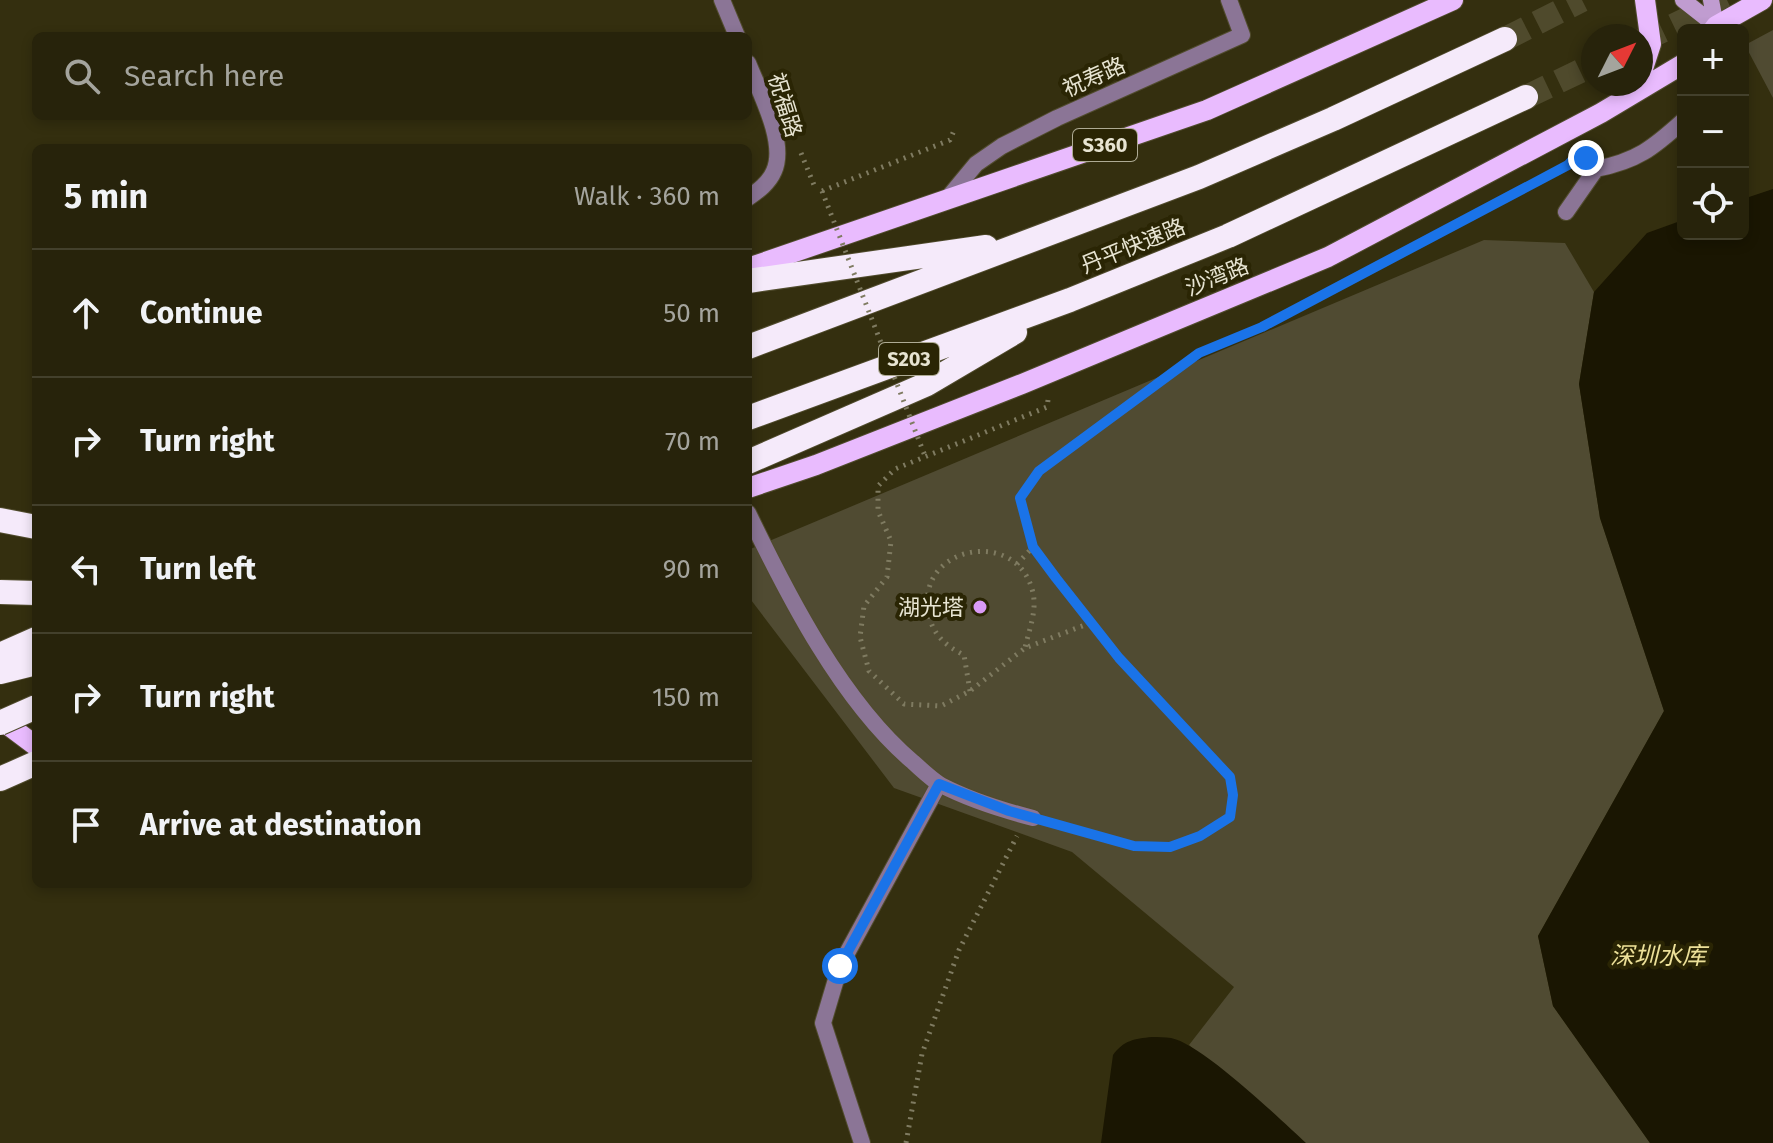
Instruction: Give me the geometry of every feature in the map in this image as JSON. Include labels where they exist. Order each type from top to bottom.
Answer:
[{"type":"highway","name":"丹平快速路","points":[[752,346],[1213,171],[1505,39]]},
{"type":"highway","name":"丹平快速路","points":[[752,417],[1070,300],[1228,236],[1526,97]]},
{"type":"highway","points":[[752,280],[1028,242]]},
{"type":"highway","points":[[752,460],[927,384],[1070,300]]},
{"type":"highway","points":[[0,520],[32,526]]},
{"type":"highway","points":[[0,594],[32,593]]},
{"type":"highway","points":[[0,655],[32,641]]},
{"type":"highway","points":[[0,672],[32,664]]},
{"type":"highway","points":[[0,721],[32,709]]},
{"type":"highway","points":[[0,779],[32,765]]},
{"type":"main road","name":"S360","points":[[752,267],[1207,110],[1453,0]]},
{"type":"main road","points":[[1645,0],[1648,24]]},
{"type":"main road","points":[[1683,0],[1710,24]]},
{"type":"main road","points":[[1711,0],[1714,24]]},
{"type":"main road","points":[[1721,24],[1762,0]]},
{"type":"main road","name":"沙湾路","points":[[1653,81],[1677,70]]},
{"type":"main road","name":"沙湾路","points":[[752,487],[816,465],[1022,384],[1328,257],[1622,96]]},
{"type":"main road","points":[[0,594],[32,581]]},
{"type":"main road","points":[[0,721],[32,743]]},
{"type":"street","points":[[722,0],[735,32]]},
{"type":"street","name":"祝寿路","points":[[947,199],[976,164],[1002,146],[1242,35],[1229,0]]},
{"type":"street","name":"祝福路","points":[[752,73],[771,120],[778,150],[775,170],[764,186],[752,195]]},
{"type":"street","points":[[1566,212],[1596,169],[1623,164],[1650,151],[1677,126]]},
{"type":"street","points":[[1580,152],[1596,169]]},
{"type":"street","points":[[752,520],[823,652],[863,712],[896,747],[939,784],[973,799],[1033,818]]},
{"type":"street","points":[[862,1143],[823,1023],[840,966],[939,784]]},
{"type":"path","points":[[925,456],[822,191],[950,140],[955,128]]},
{"type":"path","points":[[906,1143],[922,1054],[959,950],[1020,828],[1033,818],[1134,846],[1170,847],[1200,836],[1230,817],[1233,795],[1230,777],[1090,623],[1033,547],[1020,498],[1039,471],[1199,353],[1262,327],[1388,261],[1568,165],[1580,152]]},
{"type":"path","points":[[805,163],[814,185]]},
{"type":"path","points":[[1047,407],[895,469],[878,486],[878,511],[891,541],[887,577],[864,606],[860,637],[869,671],[904,704],[941,706],[970,691],[1025,648],[1090,623]]},
{"type":"path","points":[[1017,564],[1033,547]]},
{"type":"path","points":[[970,691],[964,655],[938,637],[930,623],[928,592],[942,566],[965,552],[991,551],[1017,564],[1033,592],[1034,608],[1025,648]]},
{"type":"shaded area","points":[[1773,30],[1773,98],[1749,53],[1749,43]]},
{"type":"shaded area","points":[[1484,240],[1565,243],[1594,292],[1579,384],[1600,518],[1664,711],[1538,936],[1553,1006],[1650,1143],[1305,1143],[1189,1045],[1234,987],[1072,852],[894,788],[752,601],[752,548]]},
{"type":"water","name":"深圳水库","points":[[1773,189],[1773,1143],[1650,1143],[1553,1006],[1538,936],[1664,711],[1600,518],[1579,384],[1594,292],[1647,233],[1677,222],[1677,240],[1749,240],[1749,197]]},
{"type":"water","points":[[1171,1038],[1202,1054],[1306,1143],[1101,1143],[1113,1055],[1130,1041]]},
{"type":"tunnel","points":[[1505,39],[1582,0]]},
{"type":"tunnel","points":[[1653,35],[1727,0]]},
{"type":"tunnel","points":[[1526,97],[1581,71]]},
{"type":"place","name":"湖光塔","points":[[980,607]]},
{"type":"route","points":[[840,966],[939,784],[1009,811],[1134,846],[1170,847],[1200,836],[1230,817],[1233,795],[1230,777],[1119,658],[1033,547],[1020,498],[1039,471],[1199,353],[1262,327],[1388,261],[1568,165],[1580,152],[1586,158]]}]
